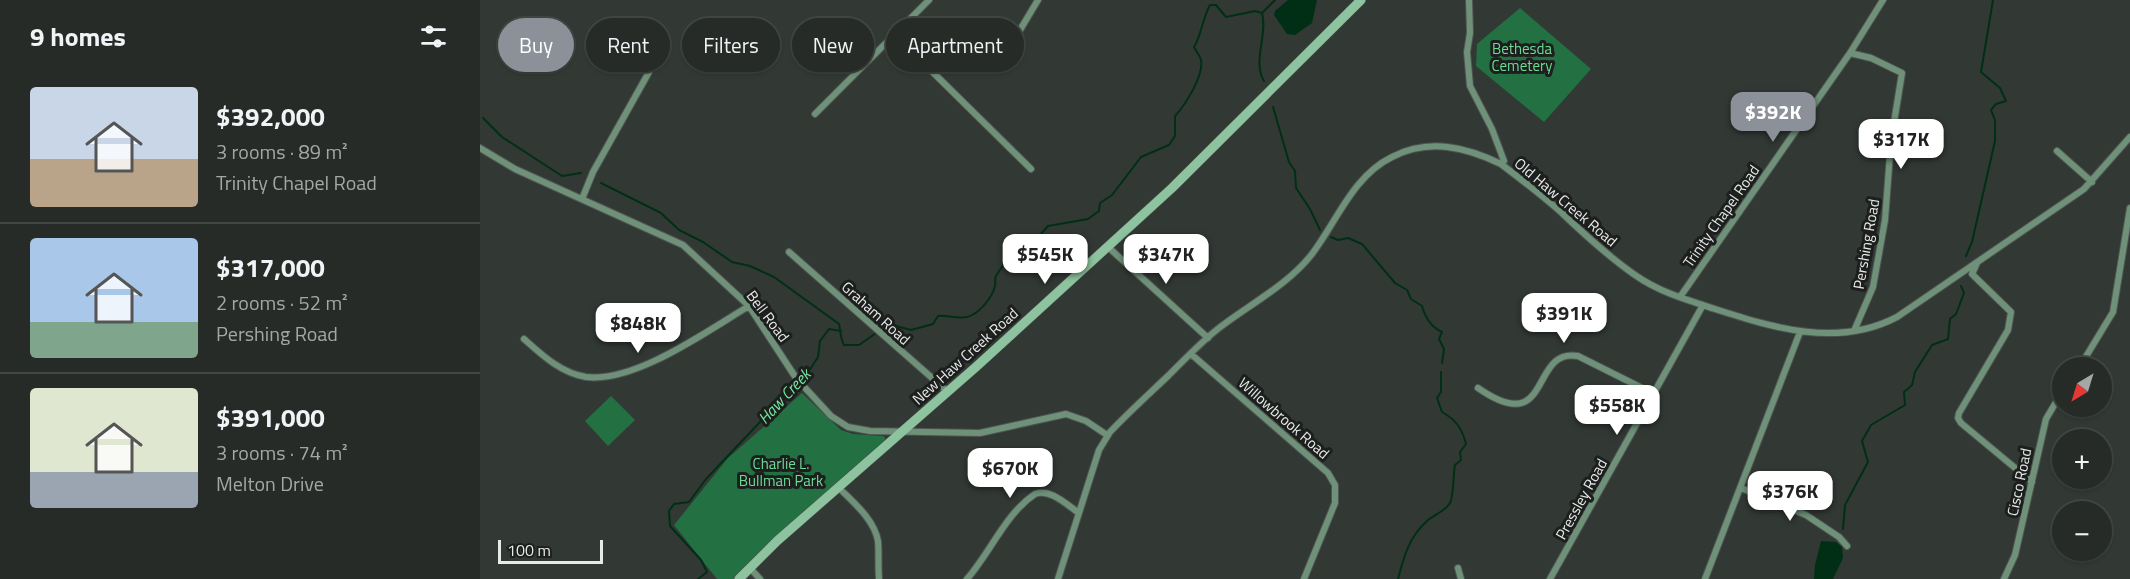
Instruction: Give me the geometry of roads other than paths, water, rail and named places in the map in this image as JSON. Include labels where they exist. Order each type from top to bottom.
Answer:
[{"type":"street","points":[[910,18],[929,0]]},
{"type":"street","points":[[1024,23],[1038,0]]},
{"type":"street","points":[[1469,0],[1470,33],[1467,52],[1470,86],[1492,129],[1504,161],[1502,164]]},
{"type":"street","name":"Trinity Chapel Road","points":[[1680,297],[1850,52],[1883,0]]},
{"type":"street","name":"New Haw Creek Road","points":[[739,579],[777,541],[948,392],[1172,188],[1356,2]]},
{"type":"street","points":[[815,114],[886,42]]},
{"type":"street","name":"Pershing Road","points":[[1850,52],[1871,58],[1902,73],[1891,141],[1885,220],[1873,287],[1854,331]]},
{"type":"street","points":[[582,199],[593,172],[649,72]]},
{"type":"street","points":[[933,72],[1031,169]]},
{"type":"street","name":"Old Haw Creek Road","points":[[1058,579],[1099,450],[1107,435],[1208,338],[1304,264],[1346,201],[1376,167],[1386,160],[1419,146],[1428,145],[1477,153],[1502,164],[1634,274],[1656,288],[1765,325],[1800,332],[1854,331],[1874,327],[1897,317],[2092,182],[2130,137]]},
{"type":"street","name":"Bell Road","points":[[480,148],[515,169],[683,245],[749,306],[799,381],[831,416],[848,427],[859,431],[931,434],[980,433],[1066,414],[1079,417],[1107,435]]},
{"type":"street","points":[[2057,151],[2092,182]]},
{"type":"street","points":[[2086,357],[2113,312],[2130,208]]},
{"type":"street","points":[[1108,247],[1208,338]]},
{"type":"street","name":"Graham Road","points":[[789,252],[948,392]]},
{"type":"street","points":[[1977,262],[1972,274],[2011,312],[2008,330],[1958,418],[1961,423],[2032,482]]},
{"type":"street","name":"Pressley Road","points":[[1550,579],[1703,305]]},
{"type":"street","points":[[524,339],[549,361],[565,370],[584,376],[606,377],[626,373],[654,360],[749,306]]},
{"type":"street","points":[[1705,579],[1800,332]]},
{"type":"street","name":"Willowbrook Road","points":[[1191,354],[1298,445],[1334,481],[1335,503],[1304,579]]},
{"type":"street","points":[[1478,388],[1494,400],[1523,403],[1529,401],[1547,370],[1562,357],[1570,354],[1654,394]]},
{"type":"street","name":"Cisco Road","points":[[2004,579],[2015,555],[2046,418],[2052,408]]},
{"type":"street","points":[[838,487],[874,528],[878,540],[879,579]]},
{"type":"street","points":[[1741,489],[1806,515],[1839,537],[1847,546]]},
{"type":"street","points":[[967,579],[982,562],[1013,514],[1035,494],[1047,493],[1079,513]]},
{"type":"street","points":[[750,568],[760,579]]},
{"type":"street","points":[[1458,568],[1461,579]]},
{"type":"waterway","name":"Haw Creek","points":[[1262,13],[1275,0]]},
{"type":"waterway","points":[[1966,256],[1972,242],[1995,141],[1995,120],[1991,110],[1996,104],[2006,101],[2000,88],[1981,72],[1993,0]]},
{"type":"waterway","name":"Haw Creek","points":[[601,183],[661,213],[679,230],[703,242],[732,262],[750,266],[774,277],[839,324],[844,345],[859,345],[889,324],[911,330],[933,324],[938,316],[960,318],[972,315],[984,305],[991,295],[996,276],[1004,264],[1016,262],[1048,226],[1088,219],[1099,211],[1100,203],[1112,195],[1141,157],[1169,145],[1175,136],[1175,116],[1188,98],[1200,74],[1201,60],[1194,47],[1210,5],[1216,5],[1226,17],[1255,11],[1262,13]]},
{"type":"waterway","points":[[1262,13],[1263,30],[1259,65],[1264,81]]},
{"type":"waterway","points":[[1273,107],[1289,162],[1295,171],[1296,188],[1320,230]]},
{"type":"waterway","points":[[483,118],[502,137],[562,176],[581,173]]},
{"type":"waterway","points":[[1331,237],[1338,240],[1348,238],[1362,244],[1395,283],[1407,290],[1411,299],[1422,306],[1429,321],[1442,332],[1439,339],[1444,349],[1442,363]]},
{"type":"waterway","points":[[1843,529],[1845,505],[1868,462],[1862,441],[1871,425],[1905,405],[1904,392],[1912,385],[1915,372],[1932,345],[1948,339],[1950,319],[1956,314],[1964,293],[1961,286]]},
{"type":"waterway","name":"Haw Creek","points":[[698,579],[707,572],[701,560],[670,526],[669,511],[674,504],[689,502],[706,479],[811,368],[818,357],[820,341],[829,329],[841,331]]},
{"type":"waterway","points":[[1398,579],[1411,540],[1427,521],[1450,503],[1455,465],[1461,460],[1460,452],[1466,444],[1458,425],[1442,412],[1437,398],[1441,392],[1441,372]]},
{"type":"park label","name":"Bethesda Cemetery","points":[[1522,56]]},
{"type":"park label","name":"Charlie L. Bullman Park","points":[[781,472]]}]
